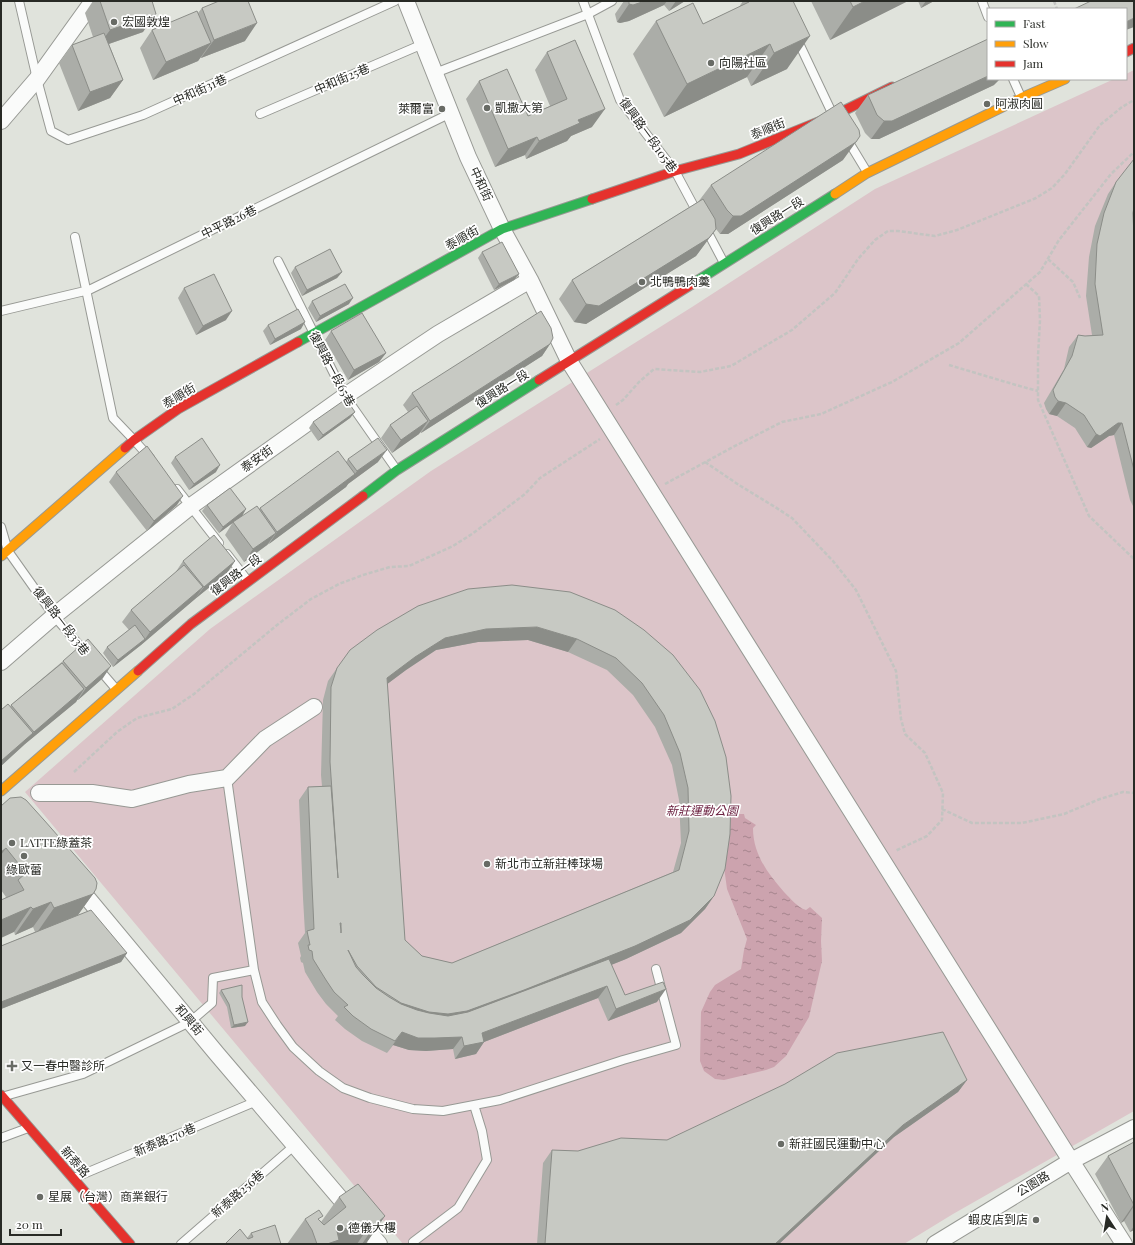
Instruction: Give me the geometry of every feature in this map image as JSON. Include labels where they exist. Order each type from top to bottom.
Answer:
[{"type":"street","points":[[1,121],[37,79],[93,1]]},
{"type":"street","name":"中和街","points":[[406,1],[468,157],[502,229],[530,280],[569,361],[1124,1244]]},
{"type":"street","name":"復興路一段","points":[[4,796],[116,689],[191,624],[397,470],[868,172],[1021,98],[1063,80]]},
{"type":"street","name":"泰順街","points":[[4,553],[134,440],[178,409],[502,229],[675,171],[739,154],[835,119],[903,81]]},
{"type":"street","name":"泰安街","points":[[1,662],[54,616],[191,506],[345,396],[438,334],[530,280]]},
{"type":"street","points":[[39,794],[92,793],[132,799],[189,784],[227,778],[265,739],[314,707]]},
{"type":"street","name":"和興街","points":[[65,871],[190,1022],[379,1244]]},
{"type":"street","name":"新泰路","points":[[2,1096],[130,1244]]},
{"type":"street","name":"公園路","points":[[935,1244],[1071,1161],[1134,1128]]},
{"type":"lane","name":"中和街31巷","points":[[19,1],[51,131],[68,140],[143,115],[395,1]]},
{"type":"lane","name":"復興路一段105巷","points":[[583,1],[620,100],[675,171],[724,264]]},
{"type":"lane","points":[[435,73],[588,14],[612,1]]},
{"type":"lane","points":[[982,1],[987,14]]},
{"type":"lane","points":[[793,30],[835,119]]},
{"type":"lane","name":"中和街25巷","points":[[260,114],[423,44]]},
{"type":"lane","points":[[1013,80],[1021,98]]},
{"type":"lane","name":"中平路26巷","points":[[1,311],[86,291],[451,113]]},
{"type":"lane","points":[[844,134],[868,172]]},
{"type":"lane","points":[[75,237],[113,418],[155,464]]},
{"type":"lane","name":"復興路一段65巷","points":[[278,261],[345,396],[397,470]]},
{"type":"lane","points":[[170,482],[191,506],[248,581]]},
{"type":"lane","name":"復興路一段33巷","points":[[1,527],[4,553],[54,616],[116,689]]},
{"type":"lane","points":[[227,778],[254,970],[262,1002],[293,1047],[319,1070],[343,1088],[370,1098],[413,1109],[443,1111],[500,1100],[623,1060],[676,1045],[656,969]]},
{"type":"lane","points":[[2,1096],[83,1074],[190,1022],[212,1003],[213,978],[254,970]]},
{"type":"lane","name":"新泰路270巷","points":[[74,1179],[257,1100]]},
{"type":"lane","points":[[413,1242],[458,1208],[487,1160],[482,1131],[474,1105]]},
{"type":"lane","points":[[1,1138],[29,1128]]},
{"type":"lane","name":"新泰路256巷","points":[[181,1244],[295,1145]]},
{"type":"path","points":[[602,414],[623,400],[639,382],[654,369],[700,372],[731,366],[792,330],[835,293],[858,259],[875,240],[888,231],[935,236],[956,230],[1036,198],[1052,188],[1065,174],[1100,125],[1134,100]]},
{"type":"path","points":[[651,492],[782,422],[821,414],[892,382],[959,343],[1040,272],[1059,240],[1111,174],[1134,152]]},
{"type":"path","points":[[1048,259],[1073,282],[1080,298]]},
{"type":"path","points":[[1026,284],[1039,296],[1040,320],[1038,400],[1089,516],[1134,559]]},
{"type":"path","points":[[949,365],[1038,390]]},
{"type":"path","points":[[74,772],[117,732],[137,718],[172,709],[194,694],[311,599],[339,584],[364,574],[390,567],[409,566],[453,546],[472,534],[525,494],[540,478],[612,430]]},
{"type":"path","points":[[705,462],[792,518],[833,561],[856,590],[896,671],[901,719],[905,734],[925,753],[943,793],[942,820],[927,836],[881,858]]},
{"type":"path","points":[[942,809],[972,823],[1022,824],[1064,814],[1100,799],[1123,792],[1134,793]]},
{"type":"green space","name":"新莊運動公園","points":[[1134,70],[1134,1111],[953,1214],[904,1244],[403,1244],[25,792],[210,629],[431,471],[692,307],[875,189],[1112,80],[1127,80],[1127,74]]},
{"type":"water","points":[[738,814],[744,814],[745,818],[756,825],[753,828],[759,855],[767,871],[778,885],[797,905],[806,910],[810,907],[822,918],[822,961],[809,1017],[786,1056],[774,1067],[724,1080],[715,1079],[704,1071],[700,1061],[701,1012],[710,992],[715,985],[741,969],[747,939],[727,889],[724,867],[727,828],[730,819]]},
{"type":"building","points":[[100,1],[152,1],[156,14],[110,30]]},
{"type":"building","points":[[219,1],[248,1],[257,23],[214,40],[202,8]]},
{"type":"building","points":[[629,1],[645,1],[633,5],[629,4]]},
{"type":"building","points":[[748,1],[793,1],[810,36],[774,53],[770,44],[687,84],[656,21],[693,3],[703,24],[749,2]]},
{"type":"building","points":[[850,1],[865,1],[853,7]]},
{"type":"building","points":[[1091,1],[1134,1],[1134,18],[1127,22],[1127,8],[1076,8]]},
{"type":"building","points":[[197,11],[211,43],[166,62],[152,30]]},
{"type":"building","points":[[104,33],[123,80],[90,92],[72,45]]},
{"type":"building","points":[[987,39],[987,76],[892,121],[884,121],[877,115],[868,95]]},
{"type":"building","points":[[575,40],[605,109],[578,120],[580,123],[539,141],[537,137],[508,149],[479,81],[507,69],[528,116],[567,99],[547,52]]},
{"type":"building","points":[[841,102],[859,130],[860,136],[856,142],[741,216],[733,216],[727,210],[711,185]]},
{"type":"building","points":[[1134,159],[1134,470],[1122,423],[1118,423],[1100,436],[1096,434],[1084,415],[1066,403],[1058,401],[1053,390],[1072,356],[1078,335],[1103,335],[1095,284],[1097,244],[1104,213],[1116,182]]},
{"type":"building","points":[[703,199],[715,219],[716,229],[709,238],[599,306],[586,304],[572,280]]},
{"type":"building","points":[[502,242],[519,274],[499,284],[482,252]]},
{"type":"building","points":[[330,249],[342,272],[307,290],[295,267]]},
{"type":"building","points":[[214,274],[232,311],[203,326],[184,288]]},
{"type":"building","points":[[345,284],[353,298],[320,316],[312,301]]},
{"type":"building","points":[[298,309],[305,322],[275,339],[268,325]]},
{"type":"building","points":[[541,311],[551,328],[553,338],[550,344],[430,421],[412,393]]},
{"type":"building","points":[[362,313],[386,353],[354,370],[331,331]]},
{"type":"building","points":[[346,399],[355,412],[323,435],[313,422]]},
{"type":"building","points":[[417,406],[428,421],[401,440],[390,425]]},
{"type":"building","points":[[202,438],[220,465],[194,484],[175,457]]},
{"type":"building","points":[[378,438],[387,450],[357,471],[348,459]]},
{"type":"building","points":[[147,446],[183,496],[154,521],[116,472]]},
{"type":"building","points":[[338,451],[355,474],[277,532],[260,508]]},
{"type":"building","points":[[230,488],[246,509],[223,527],[207,505]]},
{"type":"building","points":[[257,506],[276,533],[253,549],[233,522]]},
{"type":"building","points":[[214,535],[235,561],[204,587],[183,561]]},
{"type":"building","points":[[184,565],[203,587],[150,632],[131,610]]},
{"type":"building","points":[[512,585],[570,592],[615,610],[644,630],[673,655],[700,690],[715,721],[726,757],[731,796],[730,834],[725,869],[714,896],[690,920],[635,946],[467,1011],[448,1014],[429,1012],[401,1003],[376,987],[357,966],[348,950],[356,967],[376,988],[389,997],[401,1004],[417,1010],[448,1016],[468,1012],[609,959],[625,995],[663,982],[666,989],[616,1009],[607,986],[482,1033],[484,1042],[464,1046],[462,1037],[418,1038],[402,1032],[395,1041],[371,1029],[353,1016],[344,1007],[348,1005],[334,992],[313,959],[312,951],[309,950],[308,945],[310,945],[307,931],[314,929],[308,787],[331,786],[338,878],[330,762],[331,687],[337,668],[350,650],[377,630],[418,606],[468,589]],"holes":[[[537,627],[577,639],[616,658],[642,683],[664,715],[680,753],[688,788],[689,831],[679,870],[452,963],[422,956],[405,940],[387,678],[415,657],[445,638],[486,629]]]},
{"type":"building","points":[[135,625],[145,639],[118,660],[107,647]]},
{"type":"building","points":[[88,639],[111,666],[86,688],[63,661]]},
{"type":"building","points":[[62,663],[84,689],[34,732],[11,705]]},
{"type":"building","points":[[8,704],[33,733],[1,761],[1,710]]},
{"type":"building","points":[[21,797],[26,800],[44,820],[95,878],[97,883],[93,894],[54,908],[51,902],[33,909],[31,907],[1,920],[1,900],[24,890],[18,880],[26,873],[6,848],[1,852],[1,806],[10,798]]},
{"type":"building","points":[[91,910],[127,953],[1,1002],[1,946]]},
{"type":"building","points":[[242,985],[242,997],[248,1022],[234,1025],[229,1004],[221,990]]},
{"type":"building","name":"新莊國民運動中心","points":[[943,1032],[967,1080],[903,1125],[775,1244],[545,1244],[552,1150],[578,1151],[621,1138],[667,1140],[785,1084],[837,1053]]},
{"type":"building","points":[[1134,1142],[1134,1205],[1108,1156]]},
{"type":"building","points":[[358,1184],[385,1216],[375,1225],[372,1222],[361,1231],[336,1227],[339,1240],[327,1244],[317,1244],[312,1230],[305,1219],[319,1210],[323,1216],[318,1219],[324,1225],[346,1207],[339,1197]]},
{"type":"building","points":[[275,1225],[281,1244],[225,1244],[240,1229],[248,1239],[253,1237],[251,1233]]},
{"type":"traffic: fast","points":[[692,284],[835,194]]},
{"type":"traffic: fast","points":[[298,342],[502,229],[592,199]]},
{"type":"traffic: fast","points":[[363,496],[397,470],[539,380]]},
{"type":"traffic: slow","points":[[835,194],[867,173],[1021,98],[1063,80]]},
{"type":"traffic: slow","points":[[1,556],[125,448]]},
{"type":"traffic: slow","points":[[1,791],[138,671]]},
{"type":"traffic: jam","points":[[1127,52],[1134,48]]},
{"type":"traffic: jam","points":[[592,199],[675,171],[739,154],[833,116],[892,87]]},
{"type":"traffic: jam","points":[[539,380],[692,284]]},
{"type":"traffic: jam","points":[[125,448],[178,409],[298,342]]},
{"type":"traffic: jam","points":[[138,671],[191,624],[363,496]]},
{"type":"traffic: jam","points":[[1,1095],[130,1244]]},
{"type":"place","name":"宏國敦煌","points":[[114,22]]},
{"type":"place","name":"向陽社區","points":[[711,63]]},
{"type":"place","name":"阿淑肉圓","points":[[987,104]]},
{"type":"place","name":"凱撒大第","points":[[487,108]]},
{"type":"place","name":"萊爾富","points":[[442,109]]},
{"type":"place","name":"北鴨鴨肉羮","points":[[642,282]]},
{"type":"place","name":"LATTE綠蓋茶","points":[[12,843]]},
{"type":"place","name":"綠歐蕾","points":[[24,856]]},
{"type":"place","name":"新北市立新莊棒球場","points":[[487,864]]},
{"type":"place","name":"又一春中醫診所","points":[[12,1066]]},
{"type":"place","name":"新莊國民運動中心","points":[[781,1144]]},
{"type":"place","name":"星展（台灣）商業銀行","points":[[40,1197]]},
{"type":"place","name":"蝦皮店到店","points":[[1036,1220]]},
{"type":"place","name":"德儀大樓","points":[[340,1228]]}]
